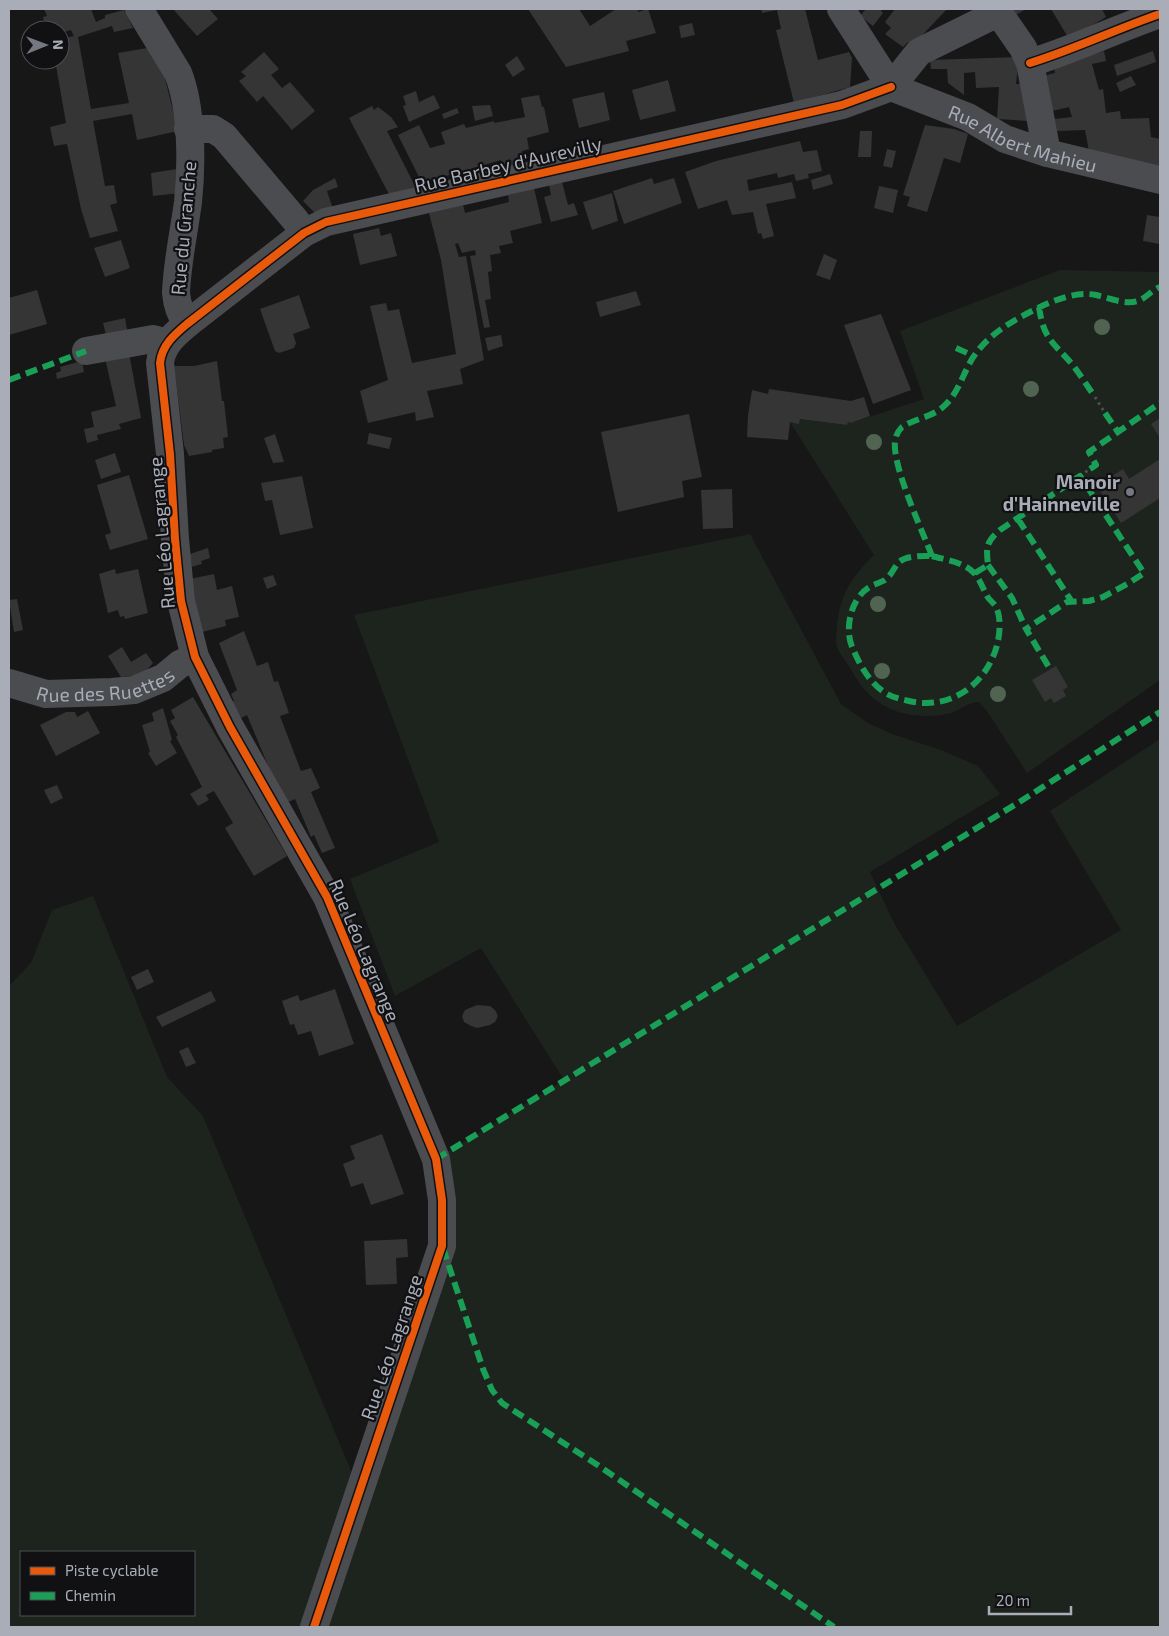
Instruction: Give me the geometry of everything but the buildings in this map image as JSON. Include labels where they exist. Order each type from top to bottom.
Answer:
[{"type":"street","name":"Rue du Granche","points":[[139,9],[178,73],[183,90],[188,129],[189,185],[176,293],[178,310],[177,334]]},
{"type":"street","points":[[841,9],[891,87],[919,52],[997,11],[1023,48],[1030,63],[1047,152]]},
{"type":"street","points":[[1030,63],[1064,53],[1160,14]]},
{"type":"street","name":"Rue Albert Mahieu","points":[[891,87],[968,117],[1005,139],[1047,152],[1160,180]]},
{"type":"street","name":"Rue Barbey d'Aurevilly","points":[[177,334],[304,234],[326,222],[842,105],[891,87]]},
{"type":"street","points":[[188,129],[213,129],[224,136],[296,221],[304,234]]},
{"type":"street","points":[[86,351],[177,334]]},
{"type":"street","name":"Rue Léo Lagrange","points":[[177,334],[161,357],[160,363],[170,454],[174,539],[181,601],[195,657],[230,727],[327,897],[436,1159],[442,1200],[442,1246],[314,1627]]},
{"type":"street","name":"Rue des Ruettes","points":[[9,683],[46,694],[134,690],[163,678],[180,664],[195,657]]},
{"type":"path","points":[[1094,397],[1105,413]]},
{"type":"path","points":[[1080,476],[1090,469]]},
{"type":"shaded area","points":[[1060,270],[1160,272],[1160,680],[1027,773],[987,711],[979,702],[971,703],[955,712],[939,715],[926,716],[902,713],[879,703],[867,693],[858,680],[837,647],[837,624],[841,603],[849,586],[874,555],[790,422],[799,423],[800,419],[847,425],[848,422],[851,423],[924,399],[900,331]]},
{"type":"shaded area","points":[[750,534],[841,704],[868,723],[892,734],[941,750],[978,766],[1000,794],[870,872],[894,923],[957,1026],[1121,930],[1050,811],[1160,739],[1160,1627],[9,1627],[9,986],[31,963],[52,910],[93,896],[167,1077],[203,1116],[359,1490],[442,1246],[436,1159],[564,1080],[481,948],[395,996],[350,879],[439,842],[354,615]]},
{"type":"marked path","points":[[932,556],[898,466],[895,441],[897,433],[902,427],[943,407],[956,391],[978,350],[993,335],[1019,318],[1051,302],[1074,295],[1089,294],[1122,302],[1133,302],[1141,300],[1160,287]]},
{"type":"marked path","points":[[1039,307],[1046,333],[1054,345],[1072,364],[1095,397]]},
{"type":"marked path","points":[[956,348],[974,356]]},
{"type":"marked path","points":[[9,380],[86,351]]},
{"type":"marked path","points":[[1090,469],[1096,465],[1089,452],[1160,403]]},
{"type":"marked path","points":[[1105,413],[1118,432]]},
{"type":"marked path","points":[[975,573],[988,565],[988,545],[995,534],[1080,476],[1144,573],[1103,597],[1089,601],[1067,602],[1026,629],[1050,669]]},
{"type":"marked path","points":[[1018,519],[1072,602]]},
{"type":"marked path","points":[[932,556],[960,564],[974,573],[996,607],[1000,628],[993,656],[986,670],[977,681],[953,697],[939,702],[925,703],[893,697],[884,692],[869,678],[850,642],[849,625],[853,608],[862,593],[887,578],[899,562],[911,557],[932,556]]},
{"type":"marked path","points":[[988,565],[1012,598],[1026,629]]},
{"type":"marked path","points":[[436,1159],[1021,801],[1160,712]]},
{"type":"marked path","points":[[443,1248],[483,1369],[492,1390],[502,1403],[596,1464],[834,1627]]},
{"type":"cycle path","points":[[1030,63],[1160,14]]},
{"type":"cycle path","points":[[314,1627],[442,1246],[442,1200],[436,1159],[327,897],[230,727],[195,657],[181,601],[170,454],[160,363],[163,351],[173,336],[187,324],[304,233],[326,222],[842,105],[891,87]]},
{"type":"place","name":"Manoir d'Hainneville","points":[[1130,492]]}]
